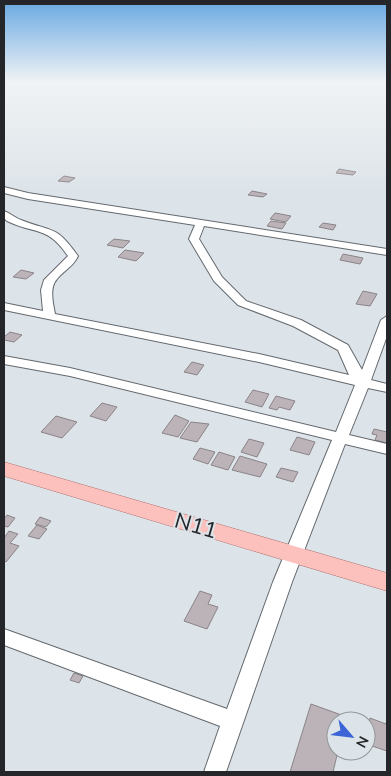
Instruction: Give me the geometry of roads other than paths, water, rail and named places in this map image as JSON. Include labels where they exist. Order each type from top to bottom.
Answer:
[{"type":"main road","name":"N11","points":[[4,469],[387,582]]},
{"type":"street","points":[[4,190],[28,196],[387,252]]},
{"type":"street","points":[[4,214],[16,222],[50,232],[61,239],[73,256],[70,264],[52,278],[47,289],[49,316]]},
{"type":"street","points":[[201,222],[194,239],[218,279],[242,303],[297,323],[342,348],[354,366],[361,382]]},
{"type":"street","points":[[4,230],[26,225]]},
{"type":"street","points":[[4,307],[249,356],[387,388]]},
{"type":"street","points":[[215,772],[293,555],[387,320]]},
{"type":"street","points":[[4,360],[70,372],[387,449]]},
{"type":"street","points":[[4,637],[233,721]]}]
